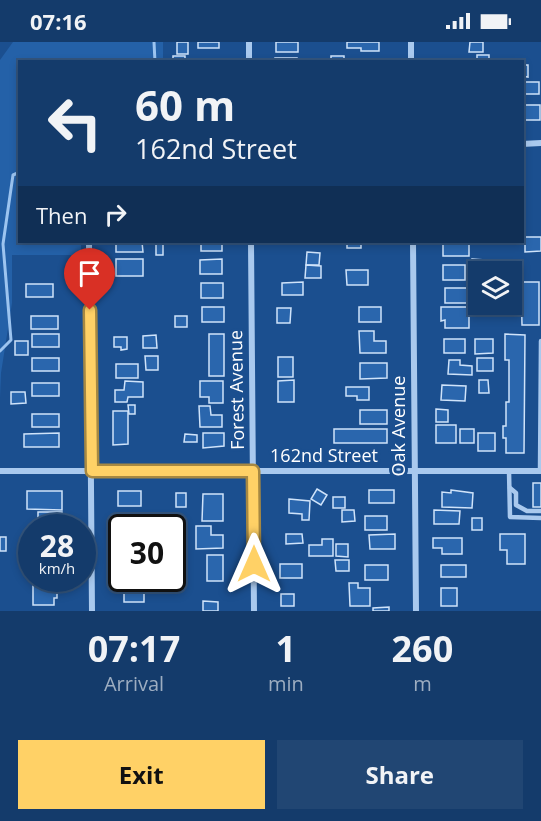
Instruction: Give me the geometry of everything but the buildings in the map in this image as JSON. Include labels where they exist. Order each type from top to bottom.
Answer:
[{"type":"street","points":[[249,42],[249,60]]},
{"type":"street","points":[[411,42],[411,60]]},
{"type":"street","points":[[524,144],[541,143]]},
{"type":"street","points":[[89,243],[92,611]]},
{"type":"street","name":"Forest Avenue","points":[[251,243],[254,611]]},
{"type":"street","name":"Oak Avenue","points":[[413,243],[416,611]]},
{"type":"street","name":"162nd Street","points":[[0,471],[540,471]]},
{"type":"lane","points":[[540,471],[541,340]]},
{"type":"lane","points":[[509,471],[510,517],[541,518]]},
{"type":"lane","points":[[510,488],[516,493],[516,505],[520,509],[541,512]]},
{"type":"shaded area","points":[[13,42],[163,42],[163,60],[18,60],[18,243],[81,243],[81,255],[12,255],[12,303],[1,373],[0,398],[0,60]]},
{"type":"waterway","points":[[154,42],[155,60]]},
{"type":"waterway","points":[[0,351],[11,340],[3,244],[13,175],[18,173]]},
{"type":"route","points":[[90,310],[92,471],[253,471],[254,564]]}]
